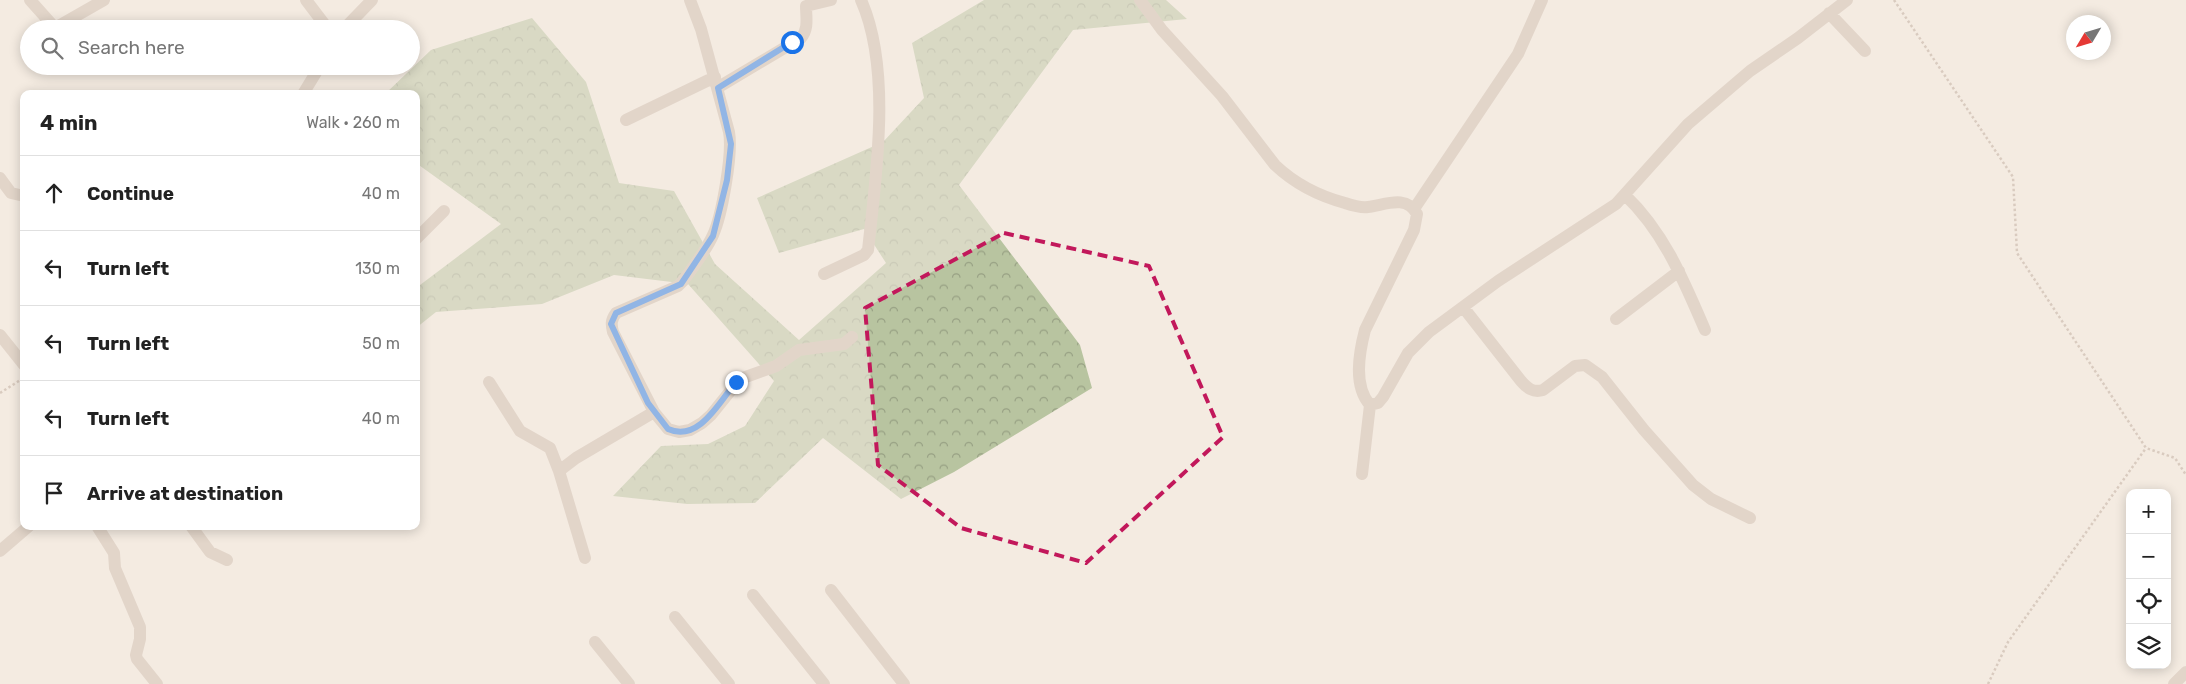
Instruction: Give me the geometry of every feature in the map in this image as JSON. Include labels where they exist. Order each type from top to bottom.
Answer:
[{"type":"street","points":[[30,0],[48,20]]},
{"type":"street","points":[[69,20],[104,0]]},
{"type":"street","points":[[306,0],[321,20]]},
{"type":"street","points":[[353,20],[372,0]]},
{"type":"street","points":[[690,0],[701,29],[731,144],[727,180],[713,236],[681,284],[616,313],[611,324],[654,412],[668,429],[679,432],[690,430],[702,424],[740,379],[776,366],[799,350],[844,344],[852,336]]},
{"type":"street","points":[[626,120],[716,83],[801,38],[805,34],[806,28],[806,6],[831,0]]},
{"type":"street","points":[[824,274],[864,255],[868,250],[877,168],[880,105],[873,35],[861,0]]},
{"type":"street","points":[[1140,0],[1162,30],[1222,96],[1275,165],[1285,174],[1300,185],[1345,204],[1367,207],[1386,202],[1405,203],[1414,209],[1417,214],[1414,230],[1365,330],[1359,376],[1364,398],[1370,405],[1362,474]]},
{"type":"street","points":[[1414,209],[1518,54],[1542,0]]},
{"type":"street","points":[[1370,405],[1378,403],[1384,397],[1408,353],[1428,332],[1498,281],[1609,209],[1625,195],[1688,124],[1750,71],[1798,38],[1847,0]]},
{"type":"street","points":[[1829,13],[1865,51]]},
{"type":"street","points":[[305,90],[315,75]]},
{"type":"street","points":[[0,178],[11,193],[20,195]]},
{"type":"street","points":[[1625,195],[1651,224],[1680,271],[1705,330]]},
{"type":"street","points":[[420,235],[444,211]]},
{"type":"street","points":[[1616,319],[1680,271]]},
{"type":"street","points":[[1463,307],[1521,382],[1530,390],[1538,392],[1543,390],[1580,364],[1590,367],[1602,376],[1644,430],[1693,485],[1711,499],[1750,518]]},
{"type":"street","points":[[0,335],[20,361]]},
{"type":"street","points":[[489,382],[520,431],[550,448],[559,471],[585,558]]},
{"type":"street","points":[[559,471],[576,458],[654,412]]},
{"type":"street","points":[[0,551],[24,530]]},
{"type":"street","points":[[99,530],[114,554],[115,568],[140,627],[137,659],[157,684]]},
{"type":"street","points":[[194,530],[210,552],[227,560]]},
{"type":"street","points":[[831,590],[904,684]]},
{"type":"street","points":[[754,595],[824,684]]},
{"type":"street","points":[[676,617],[729,684]]},
{"type":"street","points":[[595,642],[628,684]]},
{"type":"street","points":[[2174,684],[2186,672]]},
{"type":"path","points":[[1894,0],[2013,177],[2017,253],[2146,448],[2176,458],[2186,475]]},
{"type":"path","points":[[0,392],[20,380]]},
{"type":"path","points":[[1988,684],[2008,642],[2146,448]]},
{"type":"highlighted area","points":[[1004,233],[1149,266],[1223,437],[1086,563],[961,528],[878,465],[865,308]]},
{"type":"green space","points":[[984,0],[1166,0],[1187,19],[1073,30],[959,185],[1080,345],[1092,388],[954,472],[901,499],[823,438],[755,503],[687,504],[613,496],[661,446],[708,444],[745,426],[774,381],[688,284],[614,275],[542,304],[436,312],[420,325],[420,285],[501,224],[420,166],[420,90],[389,90],[405,75],[420,75],[420,61],[431,50],[532,18],[586,82],[619,183],[674,191],[715,264],[799,340],[886,263],[864,229],[779,253],[757,198],[883,142],[924,98],[912,43]]},
{"type":"route","points":[[736,382],[725,398],[702,424],[690,430],[679,432],[668,429],[664,427],[648,403],[613,332],[611,324],[616,313],[681,284],[713,236],[727,180],[731,144],[718,88],[792,42]]}]
